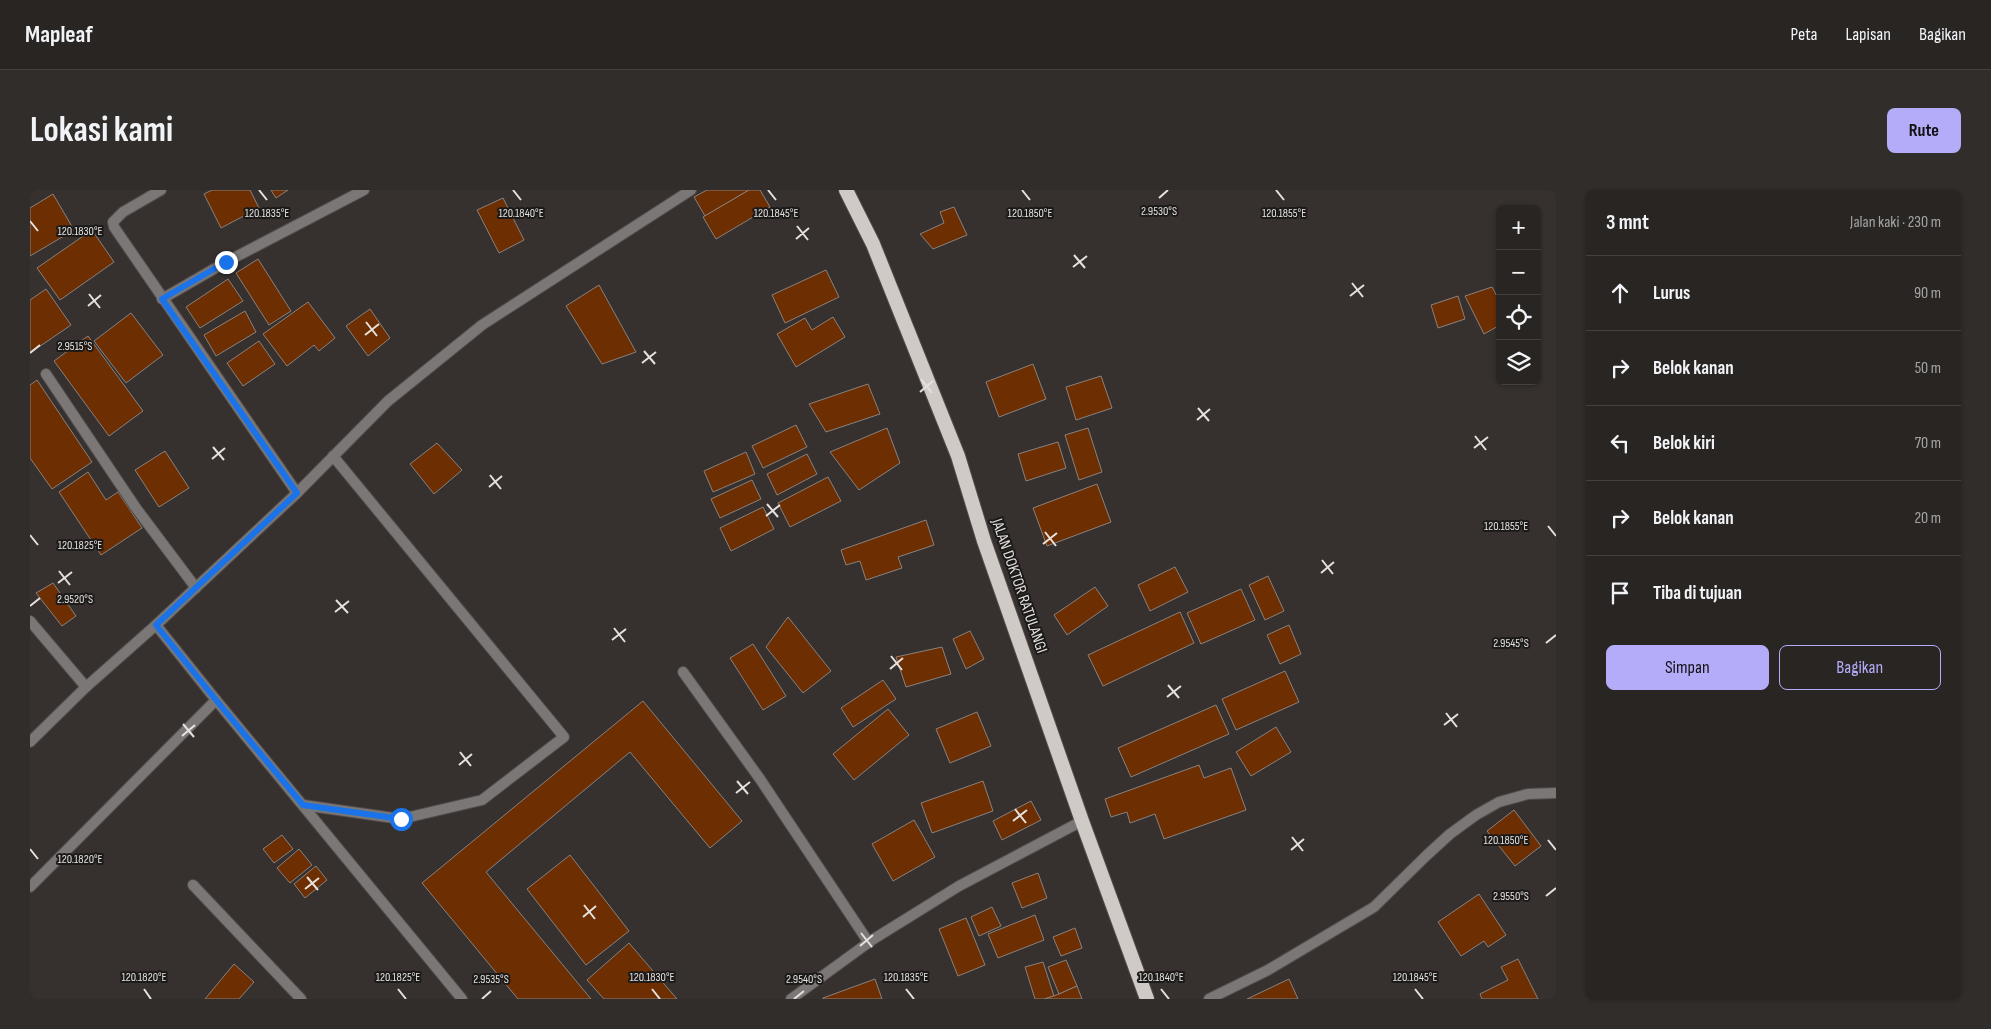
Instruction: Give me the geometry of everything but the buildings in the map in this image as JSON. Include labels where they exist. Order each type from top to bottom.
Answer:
[{"type":"highway","name":"JALAN DOKTOR RATULANGI","points":[[846,190],[873,244],[958,456],[984,541],[1082,821],[1148,999]]},
{"type":"street","points":[[161,190],[123,212],[114,222],[114,228],[297,493]]},
{"type":"street","points":[[162,299],[226,262],[364,190]]},
{"type":"street","points":[[30,742],[86,687],[156,625],[297,493],[388,401],[482,325],[691,190]]},
{"type":"street","points":[[46,374],[136,508],[196,588]]},
{"type":"street","points":[[303,805],[401,819],[482,800],[564,737],[333,456]]},
{"type":"street","points":[[30,621],[86,687]]},
{"type":"street","points":[[156,625],[462,999]]},
{"type":"street","points":[[683,672],[760,779],[869,943]]},
{"type":"street","points":[[30,887],[216,700]]},
{"type":"street","points":[[1209,999],[1268,970],[1374,907],[1444,839],[1476,815],[1499,802],[1528,794],[1556,793]]},
{"type":"street","points":[[791,999],[869,943],[959,886],[1082,821]]},
{"type":"street","points":[[193,885],[300,999]]},
{"type":"route","points":[[226,262],[162,299],[297,493],[156,625],[303,805],[401,819]]}]
